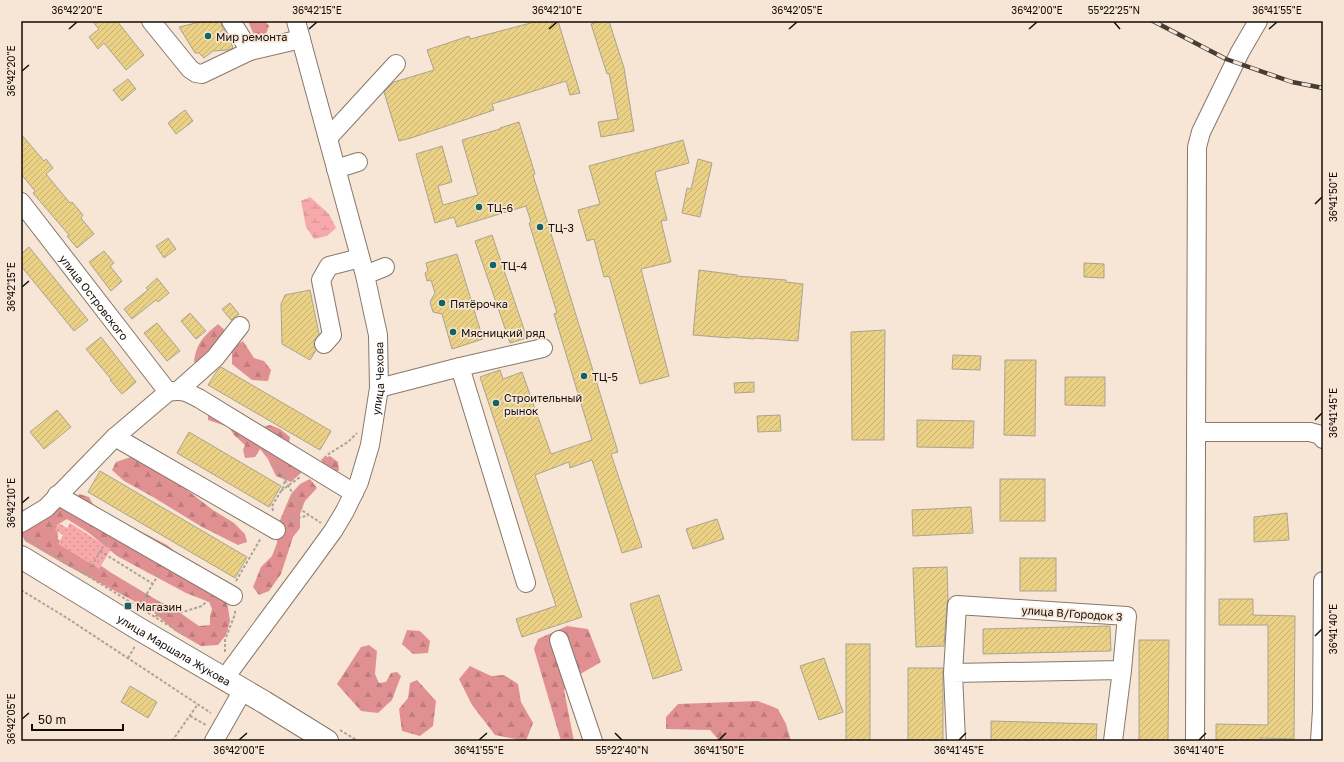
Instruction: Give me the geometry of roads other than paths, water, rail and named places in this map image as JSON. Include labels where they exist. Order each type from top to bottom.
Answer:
[{"type":"main road","name":"улица Маршала Жукова","points":[[21,557],[327,741]]},
{"type":"street","points":[[151,21],[190,69],[196,73],[202,74],[250,51],[301,38]]},
{"type":"street","points":[[231,21],[250,51]]},
{"type":"street","name":"улица Чехова","points":[[224,679],[333,531],[354,493],[370,445],[379,388],[378,335],[362,267],[296,21]]},
{"type":"street","points":[[1195,741],[1198,147],[1201,132],[1240,52],[1258,21]]},
{"type":"street","points":[[328,138],[396,64]]},
{"type":"street","points":[[336,169],[358,162]]},
{"type":"street","name":"улица Островского","points":[[21,202],[174,391]]},
{"type":"street","points":[[324,344],[332,335],[321,280],[329,266],[385,267]]},
{"type":"street","points":[[21,523],[46,508],[115,437],[215,358],[240,326]]},
{"type":"street","points":[[379,388],[425,371],[460,367],[543,348]]},
{"type":"street","points":[[460,367],[526,583]]},
{"type":"street","points":[[174,391],[192,394],[354,493]]},
{"type":"street","points":[[1196,432],[1310,432],[1321,435],[1323,439]]},
{"type":"street","points":[[115,437],[279,526]]},
{"type":"street","points":[[58,495],[230,595]]},
{"type":"street","points":[[1320,741],[1323,710],[1323,581]]},
{"type":"street","name":"улица В/Городок 3","points":[[956,741],[953,673],[957,605],[1127,616],[1122,670]]},
{"type":"street","points":[[560,640],[593,741]]},
{"type":"street","points":[[953,673],[1122,670],[1113,741]]},
{"type":"street","points":[[212,734],[243,690]]},
{"type":"railway","points":[[1153,21],[1226,59],[1292,82],[1323,88]]},
{"type":"place","name":"Мир ремонта","points":[[208,36]]},
{"type":"place","name":"ТЦ-6","points":[[479,207]]},
{"type":"place","name":"ТЦ-3","points":[[540,227]]},
{"type":"place","name":"ТЦ-4","points":[[493,265]]},
{"type":"place","name":"Пятёрочка","points":[[442,303]]},
{"type":"place","name":"Мясницкий ряд","points":[[453,332]]},
{"type":"place","name":"ТЦ-5","points":[[584,376]]},
{"type":"place","name":"Строительный рынок","points":[[496,403]]},
{"type":"place","name":"Магазин","points":[[128,606]]}]
